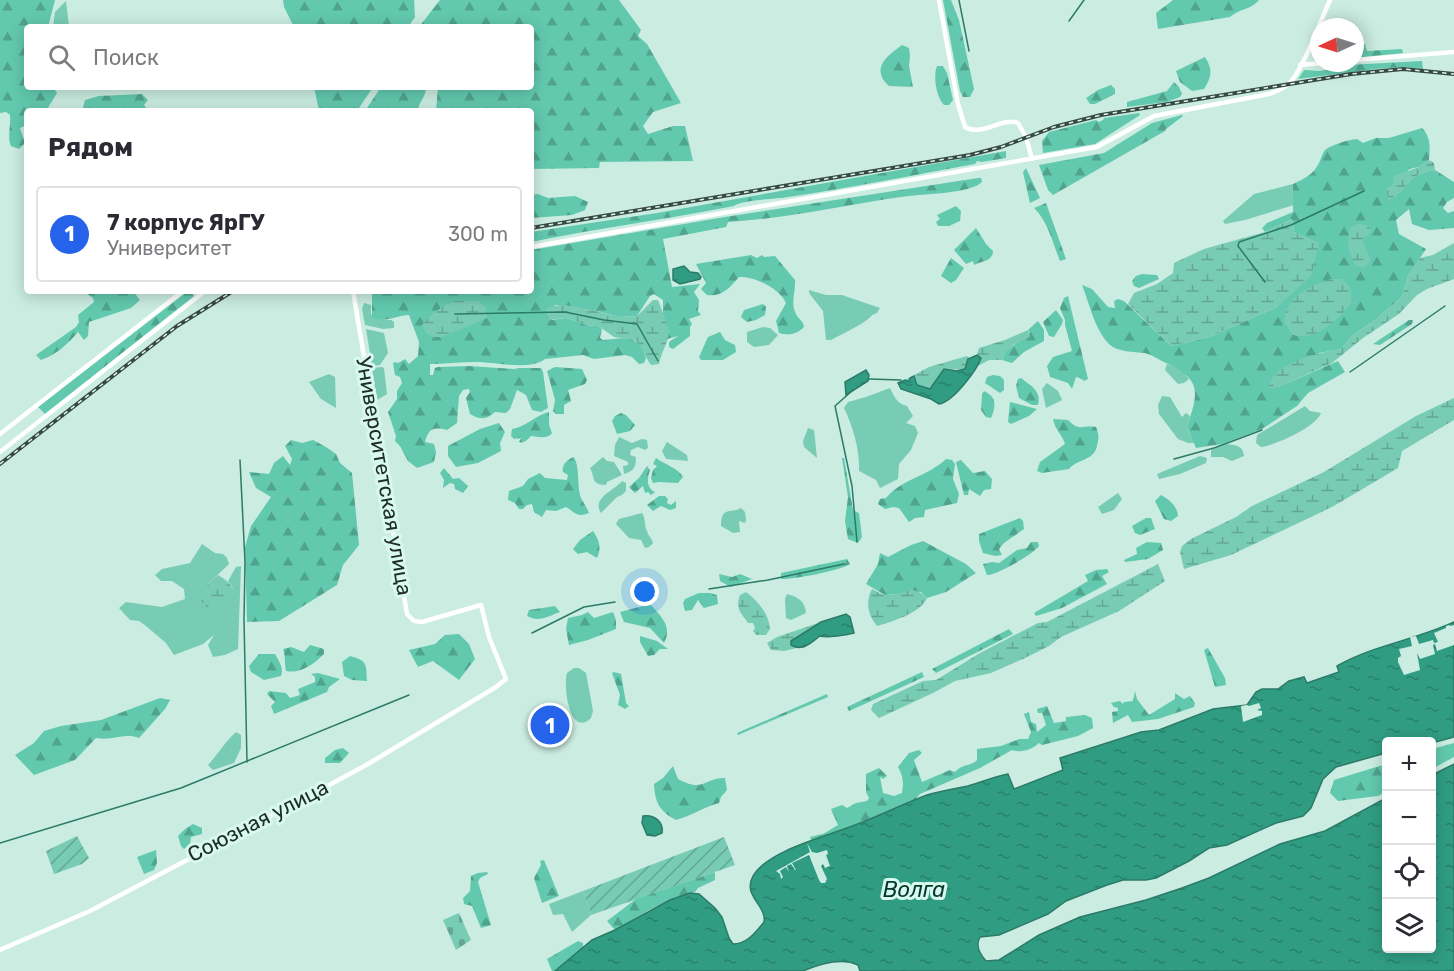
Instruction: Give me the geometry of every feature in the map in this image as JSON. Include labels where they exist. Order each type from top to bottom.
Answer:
[{"type":"street","points":[[939,0],[958,104],[965,127],[976,130],[1010,122],[1018,123],[1026,137],[1032,159]]},
{"type":"street","points":[[534,246],[1097,147],[1154,116],[1269,94],[1289,84],[1330,0]]},
{"type":"street","points":[[1364,59],[1454,52]]},
{"type":"street","points":[[1300,65],[1310,64]]},
{"type":"street","points":[[0,434],[179,294]]},
{"type":"street","points":[[0,453],[201,294]]},
{"type":"street","name":"Университетская улица","points":[[354,294],[407,614],[414,621],[422,622],[481,605],[489,637],[507,677]]},
{"type":"street","name":"Союзная улица","points":[[0,950],[90,911],[368,764],[496,687],[507,677]]},
{"type":"green space","points":[[0,0],[55,0],[49,24],[24,24],[24,90],[55,90],[57,93],[48,108],[24,108],[24,126],[20,128],[24,144],[19,149],[11,146],[10,143],[10,115],[6,112],[0,113]]},
{"type":"green space","points":[[283,0],[414,0],[415,17],[410,24],[292,24]]},
{"type":"green space","points":[[440,0],[619,0],[641,30],[638,36],[647,44],[681,103],[653,112],[643,126],[648,134],[673,126],[685,126],[693,161],[600,162],[599,168],[534,169],[534,108],[436,108],[438,90],[534,90],[534,24],[421,24]]},
{"type":"green space","points":[[943,0],[951,0],[959,20],[974,89],[970,97],[963,97],[960,91]]},
{"type":"green space","points":[[1173,0],[1259,0],[1230,17],[1158,29],[1156,13]]},
{"type":"green space","points":[[66,1],[69,24],[53,24],[55,12]]},
{"type":"green space","points":[[1364,44],[1367,51],[1402,49],[1403,53],[1364,57]]},
{"type":"green space","points":[[902,45],[909,48],[909,66],[913,87],[889,86],[881,74],[886,58]]},
{"type":"green space","points":[[1205,57],[1211,73],[1209,80],[1204,89],[1192,91],[1180,82],[1176,71]]},
{"type":"green space","points":[[1422,61],[1423,69],[1403,67],[1364,71],[1364,64]]},
{"type":"green space","points":[[937,66],[943,66],[947,73],[953,100],[949,105],[944,105],[937,92],[935,75]]},
{"type":"green space","points":[[1304,70],[1310,72],[1353,72],[1298,79]]},
{"type":"green space","points":[[1174,82],[1182,94],[1180,97],[1167,102],[1127,107],[1127,102],[1167,91]]},
{"type":"green space","points":[[1111,85],[1115,89],[1115,94],[1095,104],[1090,104],[1086,98]]},
{"type":"green space","points":[[315,90],[371,90],[359,108],[318,108]]},
{"type":"green space","points":[[379,90],[426,90],[418,108],[367,108]]},
{"type":"green space","points":[[142,94],[148,100],[144,105],[146,108],[83,108],[85,100],[99,96]]},
{"type":"green space","points":[[1139,113],[1140,115],[1095,144],[1043,153],[1042,141],[1049,132],[1096,120],[1099,122],[1104,118]]},
{"type":"green space","points":[[1182,115],[1165,131],[1053,195],[1048,190],[1039,165],[1104,153],[1152,123]]},
{"type":"green space","points":[[1422,128],[1430,147],[1429,160],[1419,167],[1409,169],[1389,200],[1414,178],[1435,170],[1454,182],[1454,198],[1443,208],[1448,213],[1454,211],[1454,228],[1429,230],[1412,224],[1409,209],[1396,220],[1399,234],[1426,249],[1408,276],[1402,297],[1353,335],[1341,349],[1319,353],[1269,387],[1278,387],[1338,361],[1345,372],[1308,393],[1297,406],[1262,429],[1222,444],[1196,448],[1187,427],[1195,396],[1192,382],[1178,369],[1151,355],[1112,347],[1096,324],[1082,285],[1092,289],[1108,307],[1115,308],[1114,301],[1118,299],[1124,301],[1171,346],[1209,337],[1277,307],[1318,243],[1294,232],[1292,219],[1265,232],[1262,228],[1267,223],[1293,212],[1293,184],[1311,173],[1317,167],[1325,150],[1332,146],[1357,139],[1363,143],[1376,138],[1389,138]]},
{"type":"green space","points":[[1006,151],[1006,158],[977,161],[975,164],[835,190],[744,202],[709,211],[534,241],[534,232],[657,213]]},
{"type":"green space","points":[[1429,160],[1434,163],[1435,170],[1413,178],[1401,192],[1389,201],[1386,189],[1392,185],[1394,176],[1419,167]]},
{"type":"green space","points":[[1026,168],[1040,198],[1030,203],[1023,172]]},
{"type":"green space","points":[[978,178],[981,178],[982,182],[976,186],[956,191],[901,197],[771,218],[728,222],[726,227],[663,239],[672,287],[700,284],[694,292],[699,300],[698,311],[701,315],[689,319],[692,324],[690,336],[673,349],[669,347],[669,342],[678,336],[667,339],[663,327],[663,300],[654,294],[650,296],[637,316],[620,317],[555,305],[552,320],[566,318],[590,326],[597,325],[602,329],[600,338],[603,340],[624,338],[635,341],[643,350],[646,358],[644,363],[639,364],[632,357],[625,355],[594,359],[583,355],[545,359],[531,365],[476,362],[430,364],[430,375],[433,375],[435,368],[438,367],[541,368],[548,408],[541,412],[532,410],[526,395],[517,390],[510,409],[506,413],[495,412],[489,417],[480,418],[470,414],[466,398],[470,392],[469,389],[463,390],[459,396],[457,423],[447,430],[432,430],[427,437],[425,442],[434,444],[436,452],[434,462],[417,468],[408,461],[395,441],[396,436],[388,412],[397,399],[397,391],[402,383],[400,377],[395,375],[393,363],[405,359],[409,364],[418,356],[419,342],[409,315],[382,320],[372,317],[372,294],[534,294],[534,249]]},
{"type":"green space","points":[[1293,184],[1294,205],[1245,220],[1225,224],[1223,221],[1254,194]]},
{"type":"green space","points":[[534,195],[548,198],[575,196],[588,202],[585,210],[572,215],[534,218]]},
{"type":"green space","points":[[1046,203],[1066,259],[1060,261],[1047,226],[1034,208]]},
{"type":"green space","points":[[956,206],[961,211],[960,221],[949,226],[938,226],[936,222],[940,219],[937,215]]},
{"type":"green space","points":[[1292,219],[1294,232],[1319,243],[1311,276],[1277,307],[1209,337],[1171,346],[1128,304],[1134,293],[1157,284],[1173,273],[1174,263],[1204,249],[1265,232]]},
{"type":"green space","points":[[1358,224],[1367,225],[1372,231],[1362,240],[1371,260],[1365,267],[1357,267],[1349,248],[1350,228]]},
{"type":"green space","points":[[976,228],[993,254],[989,259],[974,265],[973,261],[966,264],[954,250]]},
{"type":"green space","points":[[1454,243],[1454,279],[1417,295],[1399,314],[1363,338],[1332,363],[1278,387],[1269,388],[1272,379],[1287,365],[1310,356],[1341,349],[1353,335],[1402,297],[1408,276],[1420,258],[1433,255]]},
{"type":"green space","points":[[751,255],[757,258],[762,255],[764,257],[775,256],[795,280],[793,306],[804,327],[799,331],[793,334],[779,333],[776,321],[786,303],[773,288],[759,281],[739,277],[725,291],[717,295],[707,295],[701,289],[706,283],[696,264]]},
{"type":"green space","points":[[951,258],[964,268],[956,280],[951,283],[941,276]]},
{"type":"green space","points":[[1157,275],[1159,279],[1139,288],[1134,286],[1132,281],[1136,276]]},
{"type":"green space","points":[[1331,279],[1342,279],[1350,288],[1352,302],[1327,328],[1311,335],[1293,335],[1284,322],[1289,306],[1307,289]]},
{"type":"green space","points":[[809,290],[826,295],[842,295],[880,308],[877,313],[860,325],[831,340],[826,340],[823,311]]},
{"type":"green space","points":[[87,294],[135,294],[140,300],[131,308],[89,322],[88,336],[84,340],[78,332],[61,349],[41,360],[36,355],[76,327],[79,322],[78,315],[94,302],[93,298]]},
{"type":"green space","points":[[184,294],[194,296],[45,414],[38,407]]},
{"type":"green space","points":[[1068,296],[1088,379],[1084,381],[1076,377],[1072,389],[1068,383],[1050,377],[1047,366],[1053,357],[1072,351],[1060,308],[1064,298]]},
{"type":"green space","points":[[653,300],[658,300],[669,332],[659,364],[651,365],[635,340],[614,337],[597,325],[590,326],[566,318],[548,320],[546,309],[561,305],[620,317],[637,316]]},
{"type":"green space","points":[[456,301],[478,301],[486,307],[487,318],[442,337],[434,337],[426,333],[422,325],[433,313]]},
{"type":"green space","points":[[364,303],[371,305],[371,314],[394,322],[394,328],[383,329],[365,325],[362,309]]},
{"type":"green space","points":[[763,304],[766,307],[765,315],[747,322],[741,317],[744,310]]},
{"type":"green space","points":[[1056,310],[1063,320],[1054,337],[1049,336],[1043,322]]},
{"type":"green space","points":[[1409,320],[1413,320],[1412,324],[1380,345],[1373,344]]},
{"type":"green space","points":[[1038,321],[1044,330],[1044,341],[1024,352],[1012,363],[1002,360],[1006,351],[1030,333],[1028,330]]},
{"type":"green space","points":[[763,327],[770,328],[778,335],[769,345],[754,347],[747,342],[747,332]]},
{"type":"green space","points":[[366,329],[384,333],[388,353],[380,365],[372,366]]},
{"type":"green space","points":[[1028,330],[1030,336],[1028,339],[1012,346],[1002,360],[989,360],[978,366],[981,358],[977,355],[979,348]]},
{"type":"green space","points":[[720,332],[725,340],[735,345],[736,352],[723,360],[701,360],[699,357],[708,337]]},
{"type":"green space","points":[[967,356],[970,358],[965,369],[944,370],[930,389],[917,385],[916,379],[910,382],[905,380],[929,367]]},
{"type":"green space","points":[[1167,364],[1182,370],[1189,379],[1178,384],[1165,370]]},
{"type":"green space","points":[[382,367],[387,394],[377,400],[372,368]]},
{"type":"green space","points":[[555,367],[582,369],[587,380],[585,384],[568,390],[571,401],[564,405],[564,414],[556,414],[553,411],[555,400],[547,371]]},
{"type":"green space","points":[[329,374],[335,377],[336,408],[321,399],[309,382]]},
{"type":"green space","points":[[1000,376],[1004,380],[1004,390],[1000,393],[985,383],[987,377]]},
{"type":"green space","points":[[1021,378],[1037,392],[1038,405],[1032,405],[1019,398],[1016,386],[1018,379]]},
{"type":"green space","points":[[1047,383],[1058,391],[1062,400],[1046,408],[1042,389]]},
{"type":"green space","points":[[890,388],[898,402],[907,406],[913,416],[906,423],[915,426],[918,433],[911,450],[899,464],[898,479],[880,488],[876,480],[859,471],[855,439],[844,408],[848,402]]},
{"type":"green space","points":[[984,391],[991,396],[994,402],[991,418],[986,417],[981,410]]},
{"type":"green space","points":[[1162,396],[1170,397],[1182,417],[1186,413],[1190,416],[1187,428],[1194,443],[1178,439],[1159,414],[1158,405]]},
{"type":"green space","points":[[1454,398],[1454,420],[1402,451],[1398,468],[1332,507],[1231,555],[1184,569],[1180,552],[1182,546],[1191,539],[1236,517],[1252,506],[1324,472],[1416,416]]},
{"type":"green space","points":[[1010,402],[1037,409],[1029,416],[1011,424],[1008,422]]},
{"type":"green space","points":[[1305,406],[1310,411],[1321,413],[1312,424],[1276,443],[1261,447],[1256,443],[1257,435]]},
{"type":"green space","points":[[549,412],[549,425],[552,433],[550,435],[531,436],[521,442],[519,442],[521,438],[514,439],[511,436],[512,429]]},
{"type":"green space","points":[[621,413],[635,425],[630,431],[617,434],[612,421]]},
{"type":"green space","points":[[1053,419],[1068,420],[1078,427],[1096,427],[1098,443],[1092,455],[1069,469],[1042,473],[1037,471],[1040,462],[1065,444]]},
{"type":"green space","points":[[499,423],[505,432],[500,443],[501,451],[478,463],[456,467],[448,456],[448,446],[480,429]]},
{"type":"green space","points":[[808,428],[814,430],[817,458],[804,447],[803,441]]},
{"type":"green space","points":[[619,437],[632,443],[642,439],[647,440],[648,448],[645,450],[638,447],[631,450],[630,455],[636,457],[635,466],[624,474],[623,466],[628,465],[628,462],[614,456],[615,445]]},
{"type":"green space","points":[[291,440],[302,443],[313,440],[326,447],[336,454],[340,463],[352,473],[359,545],[343,565],[337,585],[279,621],[247,622],[245,547],[251,526],[271,497],[256,488],[249,472],[269,474],[274,463],[283,456],[290,465],[292,459],[285,446]]},
{"type":"green space","points":[[667,442],[687,455],[688,461],[666,459],[662,451]]},
{"type":"green space","points":[[1227,444],[1239,447],[1244,456],[1232,461],[1223,457],[1211,457],[1211,450]]},
{"type":"green space","points":[[1200,456],[1207,458],[1206,463],[1180,474],[1159,479],[1157,474]]},
{"type":"green space","points":[[574,457],[580,495],[589,513],[578,515],[566,507],[556,511],[546,510],[542,517],[534,512],[532,504],[519,509],[515,503],[508,500],[509,491],[523,486],[528,479],[540,473],[545,478],[567,480],[568,475],[563,472],[563,467]]},
{"type":"green space","points":[[603,457],[607,461],[614,462],[622,475],[607,482],[606,485],[595,482],[590,468]]},
{"type":"green space","points":[[656,458],[681,474],[683,477],[678,483],[653,483],[651,478],[657,466],[653,464]]},
{"type":"green space","points":[[842,458],[844,458],[853,510],[859,513],[862,537],[858,543],[848,539],[845,521],[848,497]]},
{"type":"green space","points":[[946,459],[952,460],[955,464],[953,479],[959,494],[957,503],[925,510],[924,517],[915,518],[909,522],[899,508],[885,509],[878,504],[880,499],[886,498],[900,486],[931,470]]},
{"type":"green space","points":[[961,460],[973,473],[985,471],[992,479],[991,489],[984,490],[980,496],[969,489],[968,495],[964,495],[956,462]]},
{"type":"green space","points":[[647,466],[650,470],[649,485],[655,492],[651,495],[648,492],[645,493],[643,486],[635,493],[629,487]]},
{"type":"green space","points":[[444,468],[453,479],[459,478],[468,486],[463,493],[450,483],[443,488],[444,480],[440,473]]},
{"type":"green space","points":[[622,481],[626,483],[626,491],[601,513],[599,503],[601,499]]},
{"type":"green space","points":[[1118,493],[1122,499],[1114,510],[1102,514],[1098,507]]},
{"type":"green space","points":[[1161,495],[1175,506],[1178,516],[1171,521],[1164,519],[1155,501]]},
{"type":"green space","points":[[659,496],[665,496],[668,499],[667,503],[671,505],[676,501],[676,508],[670,510],[661,506],[653,511],[647,505]]},
{"type":"green space","points":[[741,508],[745,512],[746,520],[745,523],[739,521],[740,532],[733,533],[721,526],[724,513]]},
{"type":"green space","points":[[642,513],[653,543],[645,548],[641,540],[629,538],[616,524],[619,519]]},
{"type":"green space","points":[[1020,518],[1024,529],[1004,543],[999,549],[1002,555],[983,553],[979,534]]},
{"type":"green space","points":[[1146,518],[1151,518],[1155,529],[1140,535],[1135,533],[1132,526]]},
{"type":"green space","points":[[593,531],[599,544],[597,558],[587,552],[578,554],[573,549],[580,540]]},
{"type":"green space","points":[[923,541],[966,564],[976,573],[946,592],[927,598],[921,592],[885,595],[866,584],[878,564],[880,553],[888,557]]},
{"type":"green space","points":[[1031,542],[1038,542],[1039,546],[1014,564],[987,575],[983,564],[999,563],[1017,550],[1027,548]]},
{"type":"green space","points":[[1147,542],[1161,543],[1163,550],[1148,559],[1125,562],[1124,560],[1137,554],[1136,548]]},
{"type":"green space","points":[[202,544],[215,553],[223,554],[229,564],[208,584],[233,588],[228,581],[236,567],[241,566],[238,649],[213,657],[208,645],[214,635],[203,644],[174,655],[166,643],[139,621],[130,620],[119,608],[126,602],[162,607],[185,599],[184,589],[172,581],[161,581],[155,575],[162,569],[190,563]]},
{"type":"green space","points":[[847,559],[850,564],[837,569],[781,579],[781,573]]},
{"type":"green space","points":[[1158,564],[1165,581],[1119,611],[1061,637],[1025,658],[991,673],[955,681],[879,718],[871,710],[873,704],[923,681],[936,680],[980,653],[1038,623],[1047,622]]},
{"type":"green space","points":[[1107,569],[1109,572],[1102,576],[1107,584],[1062,608],[1036,616],[1034,613],[1088,581],[1085,575],[1096,570]]},
{"type":"green space","points":[[719,574],[732,577],[740,574],[752,579],[731,587],[720,581]]},
{"type":"green space","points":[[218,575],[231,586],[231,594],[222,602],[207,608],[201,601],[208,584]]},
{"type":"green space","points":[[872,589],[886,595],[911,590],[927,598],[919,608],[912,612],[877,626],[868,608]]},
{"type":"green space","points":[[746,592],[759,604],[768,618],[770,629],[766,635],[756,635],[753,631],[755,628],[753,623],[748,623],[740,610],[738,604],[740,595]]},
{"type":"green space","points":[[699,593],[717,595],[718,604],[704,608],[698,600],[692,610],[685,611],[683,603],[685,599]]},
{"type":"green space","points":[[787,594],[800,600],[806,613],[791,620],[786,618]]},
{"type":"green space","points":[[650,604],[662,617],[666,627],[664,643],[650,628],[624,622],[620,612]]},
{"type":"green space","points":[[555,606],[560,612],[548,617],[540,619],[527,616],[529,610]]},
{"type":"green space","points":[[588,612],[594,618],[613,612],[616,629],[569,645],[566,629],[568,618]]},
{"type":"green space","points":[[821,622],[791,641],[791,645],[797,648],[784,651],[771,650],[767,643],[777,637]]},
{"type":"green space","points":[[1009,629],[1013,634],[936,673],[932,669]]},
{"type":"green space","points":[[459,634],[469,644],[475,659],[459,680],[433,661],[418,667],[409,650],[435,644],[445,635]]},
{"type":"green space","points":[[640,636],[657,641],[668,649],[660,649],[654,655],[648,656],[640,642]]},
{"type":"green space","points":[[310,645],[324,649],[324,654],[312,665],[302,670],[286,671],[283,649],[291,647],[304,652]]},
{"type":"green space","points":[[1208,648],[1225,678],[1226,685],[1215,687],[1204,650]]},
{"type":"green space","points":[[259,654],[275,654],[281,667],[281,676],[264,680],[251,672],[249,666]]},
{"type":"green space","points":[[350,656],[365,664],[367,681],[352,680],[344,676],[342,662]]},
{"type":"green space","points":[[574,668],[579,668],[586,673],[593,711],[591,718],[583,723],[577,722],[573,716],[567,698],[567,673]]},
{"type":"green space","points":[[922,672],[924,677],[849,711],[847,707]]},
{"type":"green space","points":[[318,673],[340,679],[329,687],[327,692],[274,714],[271,706],[275,702],[267,694],[269,691],[286,693],[290,698],[300,695],[298,689],[315,682],[315,677],[311,674]]},
{"type":"green space","points":[[612,673],[621,674],[626,703],[629,706],[625,709],[618,705],[620,695]]},
{"type":"green space","points":[[1135,691],[1137,699],[1149,715],[1175,699],[1175,693],[1184,699],[1190,696],[1195,703],[1194,707],[1158,719],[1132,722],[1128,715],[1113,723],[1112,712],[1118,711],[1118,708],[1111,703],[1120,701],[1123,704],[1133,701]]},
{"type":"green space","points":[[827,694],[828,697],[738,735],[737,733]]},
{"type":"green space","points":[[160,698],[170,700],[165,709],[139,738],[129,736],[96,738],[75,760],[34,775],[15,755],[34,743],[44,731],[101,720]]},
{"type":"green space","points":[[1047,706],[1054,723],[1066,721],[1066,717],[1085,715],[1092,718],[1093,728],[1078,736],[1042,745],[1039,743],[1026,750],[1012,750],[980,768],[920,794],[915,800],[812,842],[810,837],[823,834],[838,825],[831,809],[842,805],[847,808],[867,801],[869,798],[866,792],[866,774],[879,768],[887,776],[883,779],[880,777],[883,793],[894,796],[902,793],[903,780],[898,767],[909,753],[919,750],[922,753],[914,760],[922,782],[950,770],[955,772],[977,760],[977,749],[1028,739],[1031,732],[1024,714],[1029,712],[1031,722],[1036,724],[1037,732],[1046,725],[1042,713],[1038,713],[1037,709]]},
{"type":"green space","points":[[236,732],[241,735],[241,748],[234,763],[213,770],[208,765]]},
{"type":"green space","points":[[1454,743],[1454,757],[1436,767],[1436,748]]},
{"type":"green space","points":[[343,748],[349,753],[340,763],[325,763],[325,758],[335,750]]},
{"type":"green space","points":[[1382,765],[1382,794],[1378,796],[1338,801],[1330,793],[1334,780]]},
{"type":"green space","points":[[673,766],[678,779],[693,785],[725,778],[727,790],[719,803],[676,820],[659,805],[655,796],[654,784],[663,778]]},
{"type":"green space","points":[[193,824],[202,828],[202,834],[191,837],[190,844],[184,849],[178,836]]},
{"type":"green space","points":[[77,836],[89,858],[82,864],[54,874],[46,851]]},
{"type":"green space","points":[[724,837],[735,865],[591,915],[583,891]]},
{"type":"green space","points":[[156,850],[157,863],[154,870],[144,874],[137,857]]},
{"type":"green space","points":[[544,860],[559,896],[542,903],[534,878],[541,865],[540,861]]},
{"type":"green space","points":[[487,872],[488,874],[480,878],[478,882],[491,925],[481,928],[472,906],[464,904],[463,898],[470,891],[471,876]]},
{"type":"green space","points":[[715,872],[715,880],[698,888],[695,892],[670,900],[615,930],[607,921],[636,899]]},
{"type":"green space","points":[[583,891],[591,915],[572,932],[563,914],[553,915],[549,904]]},
{"type":"green space","points":[[459,913],[471,940],[456,950],[443,920]]},
{"type":"green space","points":[[578,941],[583,943],[583,948],[552,971],[547,959]]},
{"type":"water","points":[[684,266],[690,272],[698,273],[700,279],[680,284],[673,280],[673,269]]},
{"type":"water","points":[[977,355],[981,358],[970,377],[945,402],[939,404],[901,389],[898,383],[905,380],[909,382],[914,376],[917,385],[930,389],[944,369],[956,371],[965,369],[968,359]]},
{"type":"water","points":[[866,370],[869,375],[868,381],[846,395],[845,382]]},
{"type":"water","points":[[846,614],[850,617],[854,633],[820,636],[810,644],[799,648],[791,645],[791,641],[821,622]]},
{"type":"water","name":"Волга","points":[[1454,622],[1454,737],[1436,742],[1436,737],[1382,737],[1382,754],[1336,767],[1323,779],[1311,808],[1303,816],[1276,823],[1227,845],[1209,848],[1156,878],[1123,880],[1066,901],[1048,914],[999,935],[980,937],[978,947],[986,961],[999,960],[1039,935],[1080,917],[1146,900],[1209,878],[1280,844],[1325,831],[1382,800],[1382,953],[1436,953],[1436,773],[1454,764],[1454,971],[860,971],[858,965],[837,962],[803,971],[555,971],[592,940],[670,900],[690,893],[699,894],[715,908],[722,917],[733,944],[743,942],[751,937],[764,922],[762,910],[750,889],[753,876],[771,859],[785,851],[927,795],[1008,774],[1014,789],[1063,770],[1060,758],[1141,732],[1159,730],[1213,709],[1247,705],[1256,692],[1262,689],[1278,689],[1289,681],[1304,677],[1307,683],[1339,672],[1337,666],[1365,653]]},
{"type":"water","points":[[643,816],[651,816],[660,822],[662,833],[655,836],[647,835],[642,823]]},
{"type":"pier","points":[[1449,625],[1454,625],[1454,645],[1437,651],[1435,644],[1433,645],[1435,654],[1420,659],[1417,653],[1420,670],[1404,675],[1398,662],[1401,656],[1399,649],[1412,646],[1410,637],[1416,636],[1419,644],[1433,640],[1434,643],[1438,642],[1434,633]]},
{"type":"pier","points":[[1259,703],[1261,708],[1257,710],[1262,711],[1262,715],[1243,722],[1241,706]]},
{"type":"pier","points":[[807,843],[812,852],[827,850],[826,855],[830,866],[825,868],[823,864],[821,866],[827,879],[825,883],[819,880],[809,855],[792,863],[796,870],[791,864],[787,866],[789,872],[786,867],[780,871],[783,877],[781,879],[780,874],[776,871],[810,852]]},
{"type":"waterway","points":[[959,0],[969,51]]},
{"type":"waterway","points":[[1069,21],[1084,0]]},
{"type":"waterway","points":[[1265,282],[1238,246],[1239,242],[1291,225],[1364,191]]},
{"type":"waterway","points":[[1350,372],[1445,306]]},
{"type":"waterway","points":[[455,314],[565,312],[637,324],[658,361]]},
{"type":"waterway","points":[[869,379],[901,380]]},
{"type":"waterway","points":[[853,390],[835,406],[852,486],[857,542]]},
{"type":"waterway","points":[[1174,459],[1214,448],[1262,430]]},
{"type":"waterway","points":[[240,460],[245,562],[247,762]]},
{"type":"waterway","points":[[709,589],[768,580],[844,564]]},
{"type":"waterway","points":[[532,633],[584,607],[615,602]]},
{"type":"waterway","points":[[0,843],[181,788],[409,695]]},
{"type":"railway","points":[[534,228],[970,155],[1001,147],[1054,127],[1101,115],[1351,74],[1403,69],[1454,74]]},
{"type":"railway","points":[[0,464],[177,326],[228,294]]},
{"type":"place","name":"7 корпус ЯрГУ","points":[[550,725]]}]
